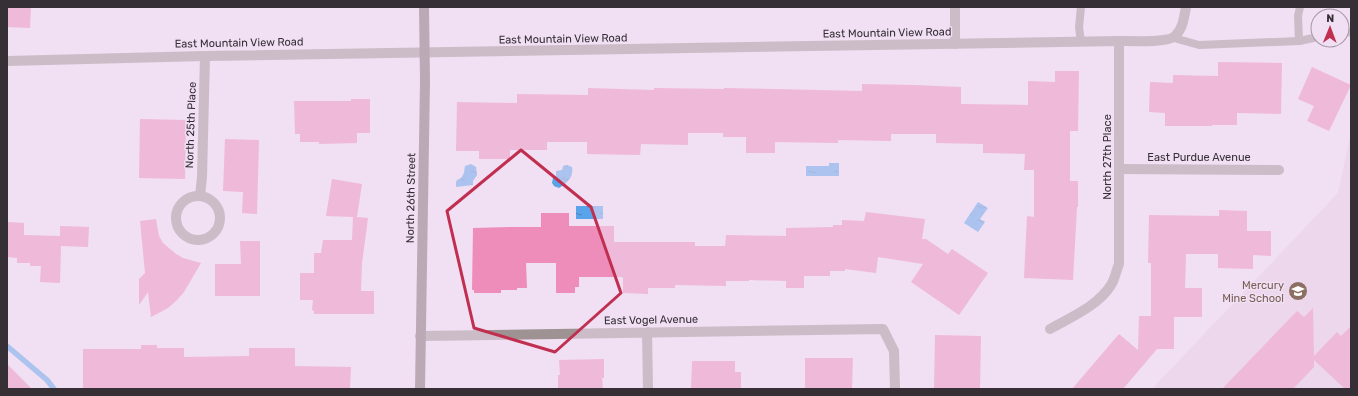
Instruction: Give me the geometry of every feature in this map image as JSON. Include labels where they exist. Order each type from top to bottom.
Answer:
[{"type":"street","name":"North 26th Street","points":[[420,389],[424,7]]},
{"type":"street","points":[[955,7],[955,44]]},
{"type":"street","points":[[1119,41],[1161,41],[1174,38],[1181,30],[1186,7]]},
{"type":"street","name":"East Mountain View Road","points":[[7,60],[1119,41]]},
{"type":"street","name":"North 27th Place","points":[[1050,329],[1083,310],[1101,297],[1112,284],[1119,264],[1119,41]]},
{"type":"street","name":"North 25th Place","points":[[200,196],[202,177],[205,56]]},
{"type":"street","name":"East Purdue Avenue","points":[[1119,169],[1279,170]]},
{"type":"street","points":[[200,196],[209,198],[216,205],[220,213],[220,222],[216,231],[209,237],[200,240],[191,239],[183,234],[177,227],[175,218],[177,209],[183,201],[191,197],[200,196]]},
{"type":"street","name":"East Vogel Avenue","points":[[420,336],[882,329],[894,352],[895,389]]},
{"type":"street","points":[[647,332],[648,389]]},
{"type":"lane","points":[[1081,42],[1079,27],[1082,7]]},
{"type":"lane","points":[[1299,41],[1298,16],[1300,7]]},
{"type":"lane","points":[[1174,38],[1199,46],[1299,41],[1310,39]]},
{"type":"highlighted area","points":[[521,150],[591,207],[621,293],[555,352],[474,328],[447,211]]},
{"type":"shaded area","name":"Mercury Mine School","points":[[1351,134],[1351,389],[1152,389],[1338,193]]},
{"type":"water","points":[[829,163],[839,163],[839,176],[806,176],[806,166],[829,166]]},
{"type":"water","points":[[471,164],[476,167],[477,175],[473,181],[473,185],[456,187],[456,182],[464,173],[465,166]]},
{"type":"water","points":[[567,165],[572,167],[571,177],[559,188],[554,186],[552,183],[553,178],[556,176],[556,171],[562,170],[563,166]]},
{"type":"water","points":[[978,202],[988,208],[980,219],[985,222],[978,232],[964,223]]},
{"type":"water","points":[[576,206],[603,206],[603,219],[576,219]]},
{"type":"building","points":[[7,7],[31,7],[30,28],[7,27]]},
{"type":"building","points":[[1218,62],[1282,63],[1281,114],[1237,113],[1237,125],[1165,126],[1165,113],[1149,112],[1150,82],[1173,83],[1173,75],[1218,76]]},
{"type":"building","points":[[1312,67],[1351,85],[1329,131],[1307,121],[1314,106],[1298,99]]},
{"type":"building","points":[[1055,71],[1079,71],[1078,131],[1070,131],[1070,181],[1078,181],[1078,207],[1073,280],[1024,278],[1027,216],[1034,217],[1034,170],[1024,170],[1025,154],[983,153],[983,144],[936,143],[936,134],[891,134],[891,141],[838,140],[838,143],[775,142],[775,153],[746,153],[746,137],[723,137],[723,133],[688,133],[688,145],[641,144],[640,155],[587,154],[587,142],[547,142],[547,150],[510,150],[510,159],[479,159],[479,151],[456,151],[457,102],[517,103],[517,94],[588,95],[588,88],[654,90],[654,88],[724,88],[862,91],[862,84],[961,87],[961,104],[1028,105],[1028,81],[1055,82]]},
{"type":"building","points":[[351,99],[370,99],[370,133],[357,133],[357,143],[319,144],[319,142],[300,142],[300,134],[295,134],[294,101],[351,101]]},
{"type":"building","points":[[140,119],[186,120],[185,179],[139,178]]},
{"type":"building","points":[[225,139],[259,140],[257,214],[242,213],[243,192],[223,191]]},
{"type":"building","points":[[332,179],[362,184],[357,217],[368,218],[362,263],[361,291],[374,291],[374,314],[314,314],[314,311],[312,310],[313,300],[300,300],[300,273],[314,273],[314,253],[321,253],[323,240],[352,240],[353,217],[326,216]]},
{"type":"building","points":[[1219,210],[1247,211],[1247,231],[1271,231],[1271,256],[1253,255],[1253,269],[1218,268],[1218,254],[1186,254],[1185,288],[1202,288],[1202,317],[1174,317],[1174,349],[1157,349],[1123,389],[1072,389],[1119,334],[1138,350],[1139,316],[1151,316],[1151,263],[1148,263],[1149,215],[1219,216]]},
{"type":"building","points":[[866,212],[925,219],[922,239],[926,239],[948,254],[952,249],[988,273],[959,315],[911,282],[923,264],[878,257],[876,273],[845,269],[845,271],[830,271],[830,276],[804,276],[804,288],[786,288],[786,281],[749,280],[726,281],[726,286],[675,285],[675,288],[648,288],[648,294],[623,293],[622,277],[579,277],[579,287],[575,287],[575,293],[556,293],[556,263],[526,263],[527,288],[517,288],[517,290],[501,290],[501,293],[474,293],[474,290],[472,290],[473,228],[541,227],[541,213],[569,213],[569,226],[614,226],[614,242],[695,242],[695,246],[725,246],[726,235],[786,236],[786,228],[833,227],[833,225],[842,225],[842,220],[864,221]]},
{"type":"building","points":[[156,219],[159,236],[163,243],[183,258],[201,263],[184,292],[177,300],[168,308],[151,317],[148,292],[139,305],[139,279],[145,273],[140,221]]},
{"type":"building","points":[[7,222],[24,223],[24,235],[60,236],[60,226],[89,227],[88,247],[61,246],[60,283],[40,282],[41,266],[30,266],[30,263],[17,263],[17,258],[7,257]]},
{"type":"building","points":[[240,241],[260,241],[260,296],[215,296],[215,264],[241,264]]},
{"type":"building","points":[[1313,308],[1314,356],[1337,332],[1341,336],[1351,326],[1351,389],[1345,389],[1314,360],[1314,367],[1293,389],[1222,389],[1297,311],[1304,317]]},
{"type":"building","points":[[935,335],[981,336],[980,389],[934,389]]},
{"type":"building","points":[[141,345],[157,345],[157,348],[184,348],[184,357],[249,356],[249,348],[295,348],[295,366],[351,367],[350,389],[83,389],[83,349],[141,349]]},
{"type":"building","points":[[805,358],[853,358],[852,389],[805,389]]},
{"type":"building","points":[[604,359],[604,378],[602,378],[603,389],[558,389],[558,375],[560,375],[559,360]]},
{"type":"building","points":[[692,361],[735,361],[735,372],[741,372],[741,389],[691,389]]},
{"type":"building","points":[[7,364],[32,389],[7,389]]},
{"type":"waterway","points":[[7,346],[47,380],[54,389]]},
{"type":"place","name":"Mercury Mine School","points":[[1298,291]]}]
